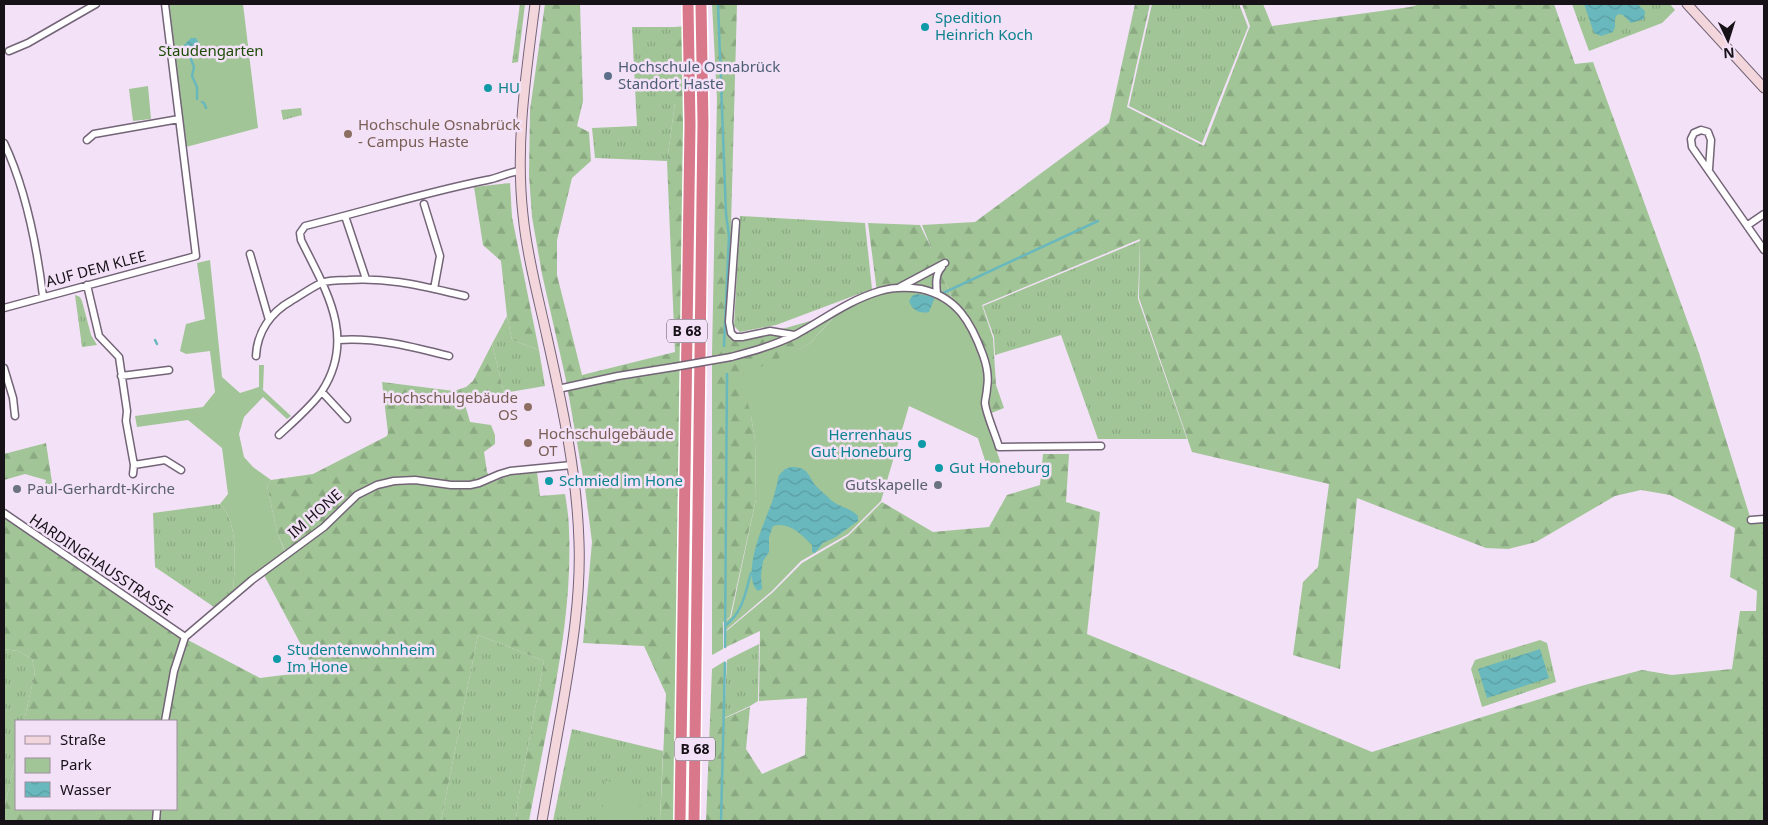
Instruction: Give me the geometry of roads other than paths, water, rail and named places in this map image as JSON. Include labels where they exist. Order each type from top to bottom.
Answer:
[{"type":"highway","name":"B 68","points":[[680,821],[689,145],[688,4]]},
{"type":"highway","name":"B 68","points":[[694,821],[703,123],[701,4]]},
{"type":"street","points":[[9,51],[21,47],[96,4]]},
{"type":"street","points":[[87,140],[94,134],[179,119],[165,4]]},
{"type":"street","points":[[535,4],[520,121],[520,171],[523,214],[532,268],[572,465],[579,543],[575,625],[542,821]]},
{"type":"street","points":[[1687,4],[1764,88]]},
{"type":"street","name":"AUF DEM KLEE","points":[[4,308],[195,254],[179,119]]},
{"type":"street","points":[[1709,169],[1711,140],[1708,132],[1701,130],[1694,132],[1691,139],[1692,146],[1764,250]]},
{"type":"street","points":[[4,143],[27,213],[44,296]]},
{"type":"street","points":[[279,435],[322,392],[333,372],[337,355],[336,319],[322,283],[301,240],[300,232],[305,226],[420,196],[492,180],[520,171]]},
{"type":"street","points":[[424,204],[440,256],[434,289]]},
{"type":"street","points":[[1748,225],[1764,214]]},
{"type":"street","points":[[345,216],[366,279]]},
{"type":"street","points":[[736,222],[729,322],[731,333],[742,337],[770,331],[795,335]]},
{"type":"street","points":[[250,254],[269,320]]},
{"type":"street","points":[[558,389],[618,376],[730,357],[772,345],[795,335],[853,303],[877,292],[898,287],[945,263],[939,270],[936,280],[939,295]]},
{"type":"street","points":[[256,356],[258,342],[269,320],[284,305],[322,283],[331,280],[390,280],[465,296]]},
{"type":"street","points":[[87,285],[99,336],[119,357],[127,411],[126,421],[134,464],[133,474]]},
{"type":"street","points":[[898,287],[915,288],[939,295],[954,304],[965,318],[982,353],[988,375],[985,403],[999,447],[1101,446]]},
{"type":"street","points":[[338,340],[358,338],[380,341],[449,356]]},
{"type":"street","points":[[4,368],[13,398],[15,416]]},
{"type":"street","points":[[121,376],[169,370]]},
{"type":"street","points":[[322,392],[347,420]]},
{"type":"street","points":[[134,464],[164,460],[181,470]]},
{"type":"street","name":"IM HONE","points":[[185,637],[252,580],[324,527],[357,495],[376,485],[394,481],[415,480],[451,485],[470,485],[510,471],[572,465]]},
{"type":"street","name":"HARDINGHAUSSTRASSE","points":[[4,513],[185,637]]},
{"type":"street","points":[[1751,520],[1764,519]]},
{"type":"street","points":[[165,720],[174,671],[185,637]]},
{"type":"water","points":[[1584,4],[1637,4],[1645,11],[1644,19],[1631,23],[1623,15],[1618,14],[1615,18],[1613,32],[1601,36],[1594,33]]},
{"type":"water","points":[[191,38],[196,38],[200,45],[194,52],[186,54],[183,46]]},
{"type":"water","points":[[917,294],[935,297],[929,312],[919,312],[912,307],[909,301],[912,296]]},
{"type":"water","points":[[791,467],[805,470],[819,489],[834,502],[855,513],[858,516],[858,521],[836,537],[823,543],[815,553],[812,552],[812,545],[795,530],[784,525],[773,526],[769,537],[769,552],[763,561],[762,589],[758,591],[753,583],[752,573],[756,548],[779,475],[785,469]]},
{"type":"water","points":[[1540,649],[1549,678],[1487,698],[1478,669]]},
{"type":"waterway","points":[[718,4],[726,214],[729,236],[724,346]]},
{"type":"waterway","points":[[189,54],[194,67],[192,76],[197,87],[197,99]]},
{"type":"waterway","points":[[202,102],[206,108]]},
{"type":"waterway","points":[[941,294],[1098,221]]},
{"type":"waterway","points":[[155,340],[157,344]]},
{"type":"waterway","points":[[725,647],[727,374]]},
{"type":"waterway","points":[[725,626],[740,609],[751,573]]},
{"type":"waterway","points":[[721,821],[725,663]]},
{"type":"place","name":"Spedition Heinrich Koch","points":[[925,27]]},
{"type":"place","name":"Hochschule Osnabrück Standort Haste","points":[[608,76]]},
{"type":"place","name":"HU","points":[[488,88]]},
{"type":"place","name":"Hochschule Osnabrück - Campus Haste","points":[[348,134]]},
{"type":"place","name":"Hochschulgebäude OS","points":[[528,407]]},
{"type":"place","name":"Hochschulgebäude OT","points":[[528,443]]},
{"type":"place","name":"Herrenhaus Gut Honeburg","points":[[922,444]]},
{"type":"place","name":"Gut Honeburg","points":[[939,468]]},
{"type":"place","name":"Schmied im Hone","points":[[549,481]]},
{"type":"place","name":"Gutskapelle","points":[[938,485]]},
{"type":"place","name":"Paul-Gerhardt-Kirche","points":[[17,489]]},
{"type":"place","name":"Studentenwohnheim Im Hone","points":[[277,659]]},
{"type":"park label","name":"Staudengarten","points":[[211,51]]}]
